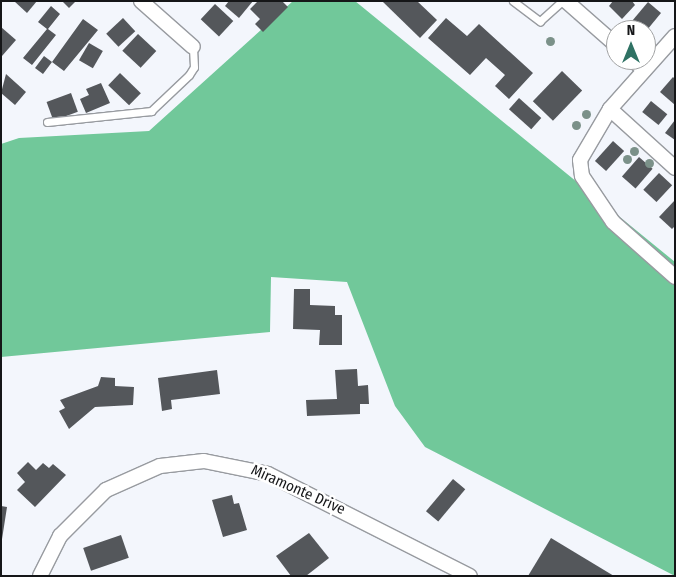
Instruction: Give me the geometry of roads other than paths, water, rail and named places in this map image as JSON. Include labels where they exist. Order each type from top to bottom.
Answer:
[{"type":"street","points":[[141,1],[193,47]]},
{"type":"street","points":[[566,1],[606,36]]},
{"type":"street","points":[[656,57],[675,36]]},
{"type":"street","points":[[644,70],[610,109],[580,160],[582,176],[613,222],[675,276]]},
{"type":"street","points":[[610,109],[675,168]]},
{"type":"street","name":"Miramonte Drive","points":[[40,576],[60,536],[106,490],[160,466],[204,461],[268,474],[470,576]]},
{"type":"lane","points":[[513,1],[540,21],[562,1]]},
{"type":"lane","points":[[47,122],[151,111],[189,76],[194,67],[193,47]]}]
